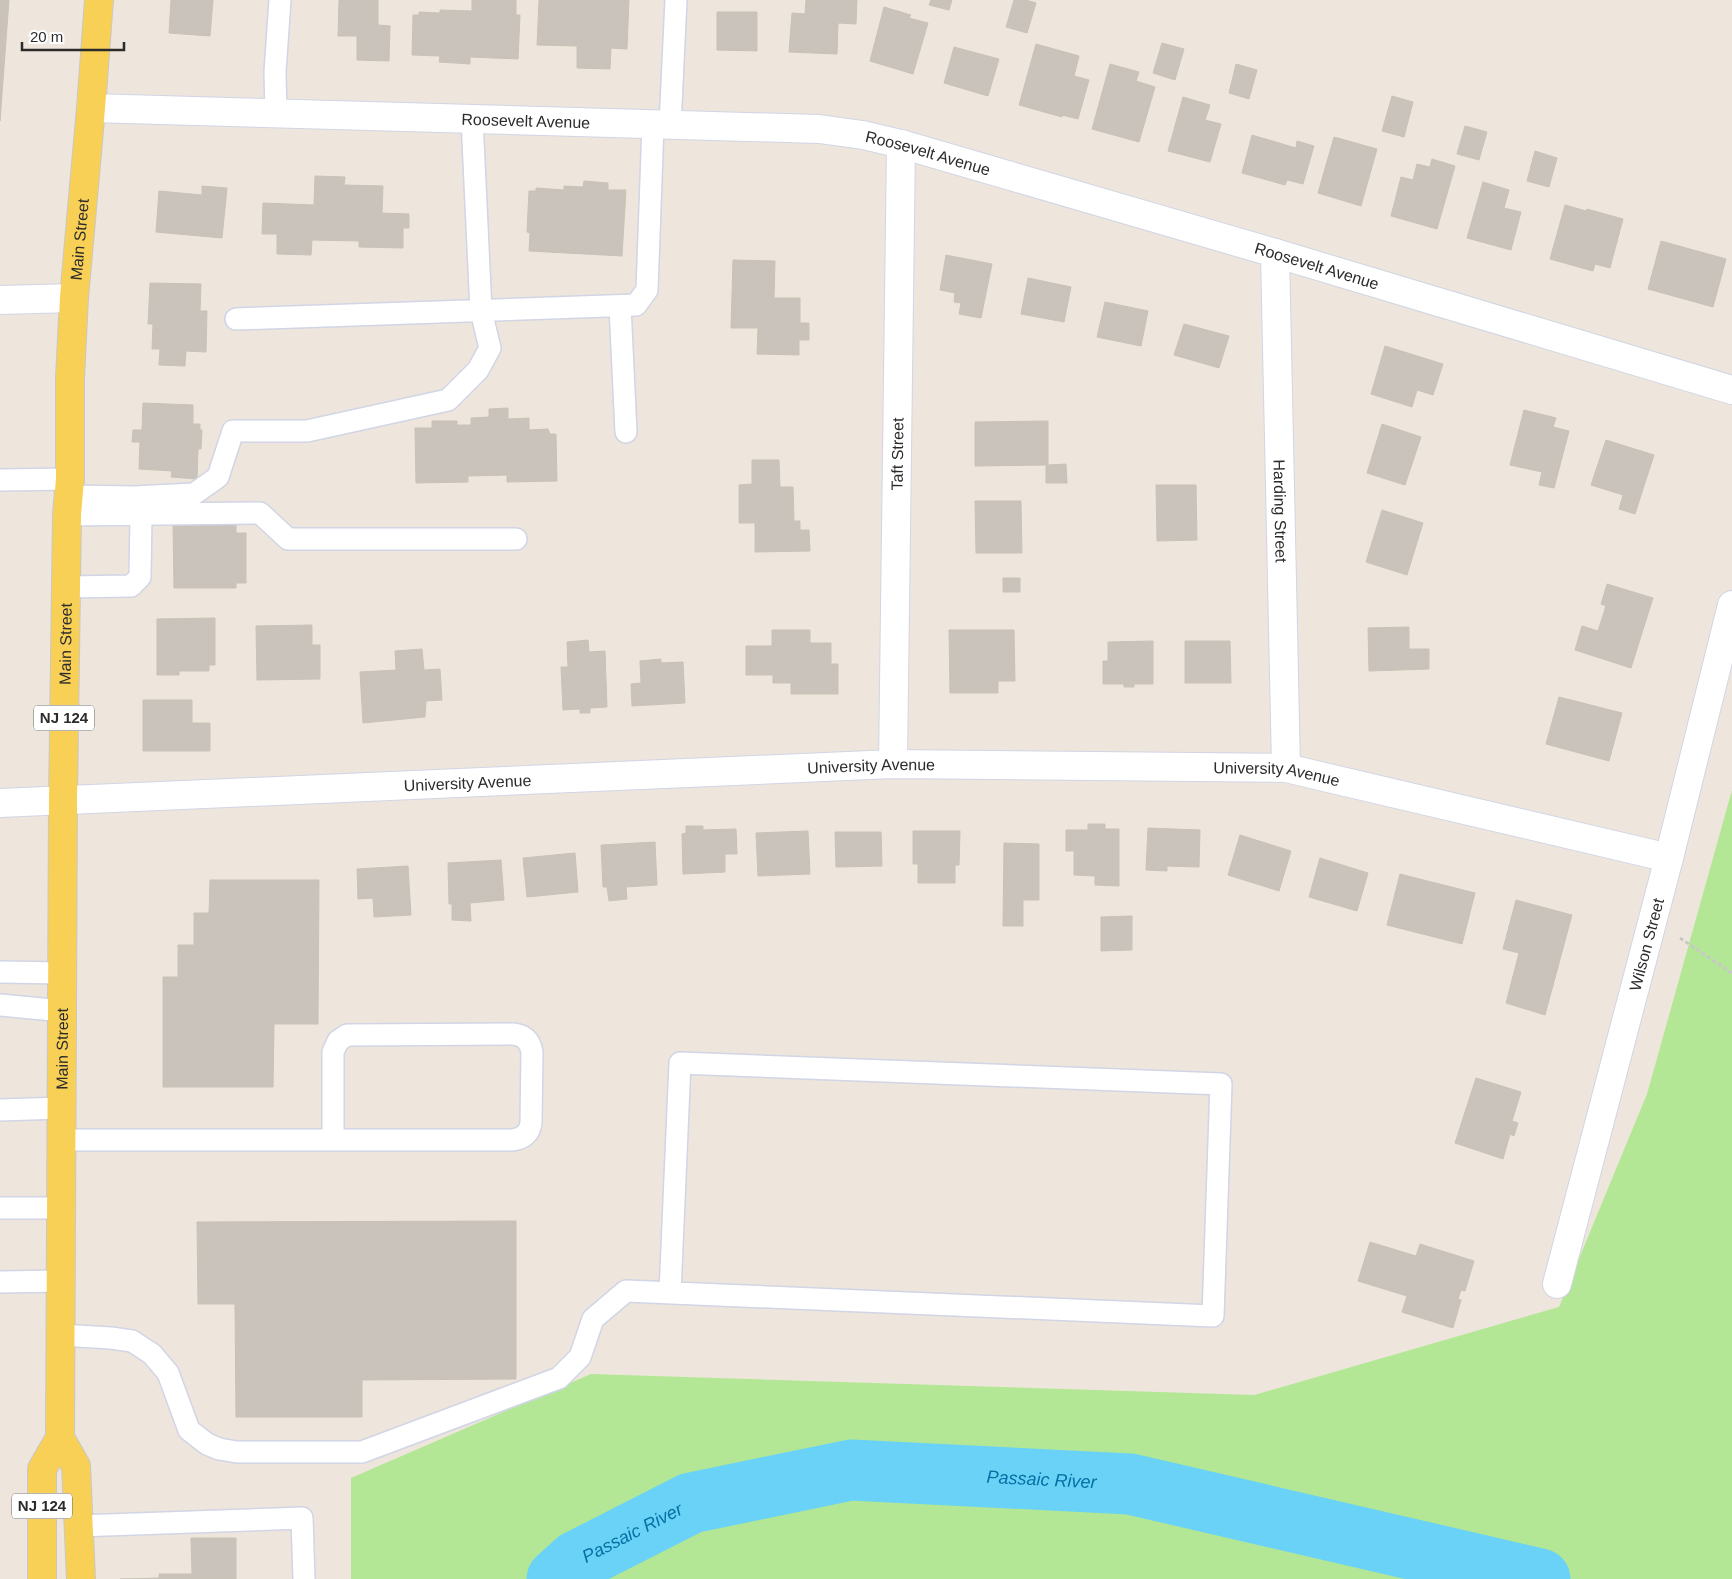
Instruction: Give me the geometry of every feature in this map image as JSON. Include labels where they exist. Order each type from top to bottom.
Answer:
[{"type":"main road","name":"Main Street","points":[[60,1438],[63,800],[70,378],[74,298],[92,108],[99,0]]},
{"type":"main road","name":"NJ 124","points":[[60,1438],[76,1466],[82,1579]]},
{"type":"main road","name":"NJ 124","points":[[42,1579],[42,1469],[60,1438]]},
{"type":"street","name":"Roosevelt Avenue","points":[[92,108],[819,129],[863,135],[901,144],[1275,253],[1732,390]]},
{"type":"street","name":"Taft Street","points":[[894,764],[901,144]]},
{"type":"street","name":"Harding Street","points":[[1275,253],[1286,768]]},
{"type":"street","points":[[0,300],[74,298]]},
{"type":"street","name":"Wilson Street","points":[[1557,1284],[1669,858],[1732,604]]},
{"type":"street","name":"University Avenue","points":[[0,803],[894,764],[1286,768],[1669,858]]},
{"type":"lane","points":[[276,113],[275,72],[280,0]]},
{"type":"lane","points":[[236,319],[636,306],[647,290],[661,125],[676,0]]},
{"type":"lane","points":[[69,497],[134,497],[194,494],[218,477],[233,430],[307,431],[448,400],[478,370],[490,348],[481,311],[472,120]]},
{"type":"lane","points":[[620,306],[626,432]]},
{"type":"lane","points":[[0,480],[141,515],[260,513],[288,539],[516,539]]},
{"type":"lane","points":[[66,587],[131,586],[136,582],[140,577],[141,515]]},
{"type":"lane","points":[[0,972],[63,973]]},
{"type":"lane","points":[[0,1005],[63,1011]]},
{"type":"lane","points":[[62,1140],[333,1140],[512,1140],[521,1139],[528,1132],[531,1123],[532,1052],[530,1043],[523,1037],[513,1034],[348,1035],[338,1041],[333,1052],[333,1140]]},
{"type":"lane","points":[[60,1335],[132,1341],[152,1354],[168,1373],[189,1430],[207,1444],[237,1452],[362,1452],[559,1378],[580,1357],[593,1319],[626,1291],[670,1293],[1213,1316],[1221,1084],[680,1063],[670,1293]]},
{"type":"lane","points":[[0,1110],[62,1108]]},
{"type":"lane","points":[[0,1208],[61,1208]]},
{"type":"lane","points":[[0,1282],[61,1282]]},
{"type":"lane","points":[[78,1526],[302,1518],[304,1579]]},
{"type":"path","points":[[1650,930],[1681,938],[1732,973]]},
{"type":"green space","points":[[1732,790],[1732,1579],[351,1579],[351,1478],[591,1374],[1254,1395],[1559,1307],[1647,1094]]},
{"type":"building","points":[[0,0],[9,0],[0,121]]},
{"type":"building","points":[[171,0],[213,0],[210,36],[169,33]]},
{"type":"building","points":[[339,0],[378,0],[378,25],[390,26],[389,61],[357,60],[357,36],[338,36]]},
{"type":"building","points":[[472,0],[516,0],[516,15],[520,15],[518,59],[470,57],[470,64],[439,62],[440,56],[412,55],[413,15],[419,15],[419,12],[440,13],[440,10],[472,11]]},
{"type":"building","points":[[539,0],[629,0],[627,49],[611,48],[610,69],[577,68],[577,46],[537,45]]},
{"type":"building","points":[[806,0],[857,0],[856,24],[838,23],[837,54],[789,52],[792,13],[805,14]]},
{"type":"building","points":[[931,0],[952,0],[949,10],[929,5]]},
{"type":"building","points":[[1014,0],[1026,0],[1036,3],[1027,33],[1006,27]]},
{"type":"building","points":[[884,7],[911,15],[909,18],[928,23],[913,74],[870,61]]},
{"type":"building","points":[[717,12],[757,12],[757,51],[717,50]]},
{"type":"building","points":[[1162,43],[1184,49],[1175,80],[1153,73]]},
{"type":"building","points":[[1036,44],[1079,56],[1074,76],[1089,80],[1078,119],[1062,115],[1062,117],[1019,105]]},
{"type":"building","points":[[954,47],[999,59],[988,96],[944,83]]},
{"type":"building","points":[[1110,64],[1139,72],[1136,81],[1155,87],[1139,142],[1092,129]]},
{"type":"building","points":[[1236,64],[1257,70],[1249,99],[1229,93]]},
{"type":"building","points":[[1392,96],[1413,102],[1404,137],[1382,131]]},
{"type":"building","points":[[1183,97],[1210,105],[1205,120],[1221,124],[1210,162],[1168,151]]},
{"type":"building","points":[[1465,126],[1487,132],[1479,160],[1457,154]]},
{"type":"building","points":[[1252,135],[1296,148],[1297,141],[1314,146],[1303,184],[1287,180],[1285,185],[1242,173]]},
{"type":"building","points":[[1334,137],[1377,149],[1361,206],[1318,193]]},
{"type":"building","points":[[1535,151],[1557,158],[1549,187],[1527,181]]},
{"type":"building","points":[[1432,159],[1455,166],[1437,229],[1391,216],[1401,177],[1413,180],[1417,164],[1430,167]]},
{"type":"building","points":[[315,176],[345,177],[344,185],[383,186],[382,213],[409,214],[409,228],[403,228],[403,248],[359,247],[359,241],[312,240],[311,255],[277,254],[277,234],[262,234],[263,203],[314,205]]},
{"type":"building","points":[[584,181],[608,183],[608,190],[626,190],[622,256],[529,251],[530,233],[527,232],[529,191],[536,191],[536,188],[564,190],[564,186],[583,187]]},
{"type":"building","points":[[1483,182],[1509,190],[1504,208],[1521,212],[1511,250],[1467,238]]},
{"type":"building","points":[[202,186],[227,188],[222,238],[156,232],[159,191],[202,195]]},
{"type":"building","points":[[1565,205],[1623,219],[1610,268],[1595,264],[1593,271],[1550,259]]},
{"type":"building","points":[[1661,241],[1726,259],[1713,307],[1648,289]]},
{"type":"building","points":[[946,255],[992,264],[981,318],[959,314],[961,303],[954,302],[955,293],[940,290]]},
{"type":"building","points":[[733,260],[775,261],[774,298],[800,298],[800,323],[809,323],[809,340],[799,340],[799,355],[757,354],[758,328],[731,328]]},
{"type":"building","points":[[1028,278],[1071,287],[1064,322],[1021,314]]},
{"type":"building","points":[[150,283],[201,284],[200,311],[207,311],[206,352],[186,351],[185,366],[159,365],[160,349],[152,349],[153,324],[148,324]]},
{"type":"building","points":[[1105,302],[1148,311],[1141,346],[1097,337]]},
{"type":"building","points":[[1184,324],[1229,336],[1219,368],[1174,355]]},
{"type":"building","points":[[1385,346],[1443,364],[1433,395],[1417,390],[1412,407],[1371,394]]},
{"type":"building","points":[[143,403],[193,405],[193,424],[200,424],[200,430],[202,430],[201,449],[198,449],[197,479],[171,477],[172,471],[139,469],[140,442],[132,442],[133,430],[142,430]]},
{"type":"building","points":[[508,408],[508,419],[529,418],[529,430],[548,429],[550,434],[556,434],[557,481],[507,482],[507,475],[468,476],[468,482],[416,483],[415,428],[432,428],[432,421],[457,421],[457,425],[471,425],[471,418],[489,417],[489,409]]},
{"type":"building","points":[[1524,410],[1556,418],[1553,427],[1569,431],[1554,488],[1539,485],[1542,472],[1510,465]]},
{"type":"building","points":[[1048,421],[1048,465],[1066,464],[1067,483],[1046,483],[1046,465],[975,466],[975,422]]},
{"type":"building","points":[[1382,424],[1421,437],[1405,485],[1367,473]]},
{"type":"building","points":[[1606,440],[1654,455],[1635,514],[1619,509],[1623,495],[1591,485]]},
{"type":"building","points":[[752,460],[779,460],[780,487],[793,487],[794,521],[800,521],[800,530],[809,530],[810,551],[755,552],[755,523],[739,523],[739,485],[752,484]]},
{"type":"building","points":[[1156,485],[1196,485],[1197,540],[1157,541]]},
{"type":"building","points":[[975,501],[1021,501],[1022,553],[976,553]]},
{"type":"building","points":[[1382,510],[1423,523],[1407,575],[1366,562]]},
{"type":"building","points":[[236,524],[236,533],[246,533],[246,583],[236,583],[236,588],[174,588],[173,525]]},
{"type":"building","points":[[1003,578],[1020,578],[1020,592],[1003,592]]},
{"type":"building","points":[[1607,584],[1653,598],[1631,668],[1575,650],[1582,626],[1598,631],[1606,606],[1601,604]]},
{"type":"building","points":[[215,618],[215,665],[209,665],[209,671],[179,671],[179,675],[157,675],[157,619]]},
{"type":"building","points":[[312,625],[312,645],[320,645],[320,679],[257,680],[256,626]]},
{"type":"building","points":[[1409,627],[1409,649],[1429,649],[1429,669],[1369,671],[1368,628]]},
{"type":"building","points":[[772,630],[810,630],[810,643],[831,643],[831,664],[838,664],[838,694],[791,694],[791,683],[773,683],[773,675],[746,675],[746,646],[772,646]]},
{"type":"building","points":[[949,630],[1014,630],[1015,681],[998,681],[998,693],[950,693]]},
{"type":"building","points":[[588,640],[589,652],[605,651],[607,707],[590,708],[590,713],[580,713],[580,709],[563,710],[561,667],[568,667],[567,642]]},
{"type":"building","points":[[1153,641],[1153,684],[1134,684],[1134,687],[1124,687],[1124,684],[1103,684],[1103,661],[1108,661],[1108,642]]},
{"type":"building","points":[[1185,641],[1230,641],[1231,683],[1185,683]]},
{"type":"building","points":[[422,649],[424,670],[440,669],[442,700],[426,701],[425,717],[363,723],[360,672],[396,670],[395,651]]},
{"type":"building","points":[[661,659],[661,663],[683,662],[685,703],[632,706],[631,684],[641,683],[640,661]]},
{"type":"building","points":[[1559,697],[1622,713],[1609,761],[1546,744]]},
{"type":"building","points":[[143,700],[192,700],[192,723],[210,723],[210,751],[143,751]]},
{"type":"building","points":[[1088,824],[1105,824],[1105,829],[1119,829],[1119,886],[1095,885],[1095,876],[1074,875],[1074,851],[1066,851],[1066,830],[1088,830]]},
{"type":"building","points":[[686,826],[703,826],[703,830],[736,829],[737,854],[725,854],[725,872],[683,874],[682,834],[686,833]]},
{"type":"building","points":[[1148,828],[1200,830],[1199,867],[1167,866],[1167,871],[1146,870]]},
{"type":"building","points":[[808,831],[810,874],[758,876],[756,833]]},
{"type":"building","points":[[913,831],[960,831],[959,865],[955,865],[955,883],[918,883],[918,864],[913,864]]},
{"type":"building","points":[[835,832],[881,832],[882,866],[836,867]]},
{"type":"building","points":[[1240,835],[1291,851],[1279,891],[1228,875]]},
{"type":"building","points":[[655,842],[657,885],[626,887],[627,899],[609,901],[607,887],[603,887],[601,845]]},
{"type":"building","points":[[1004,843],[1039,844],[1039,900],[1023,900],[1023,926],[1003,926]]},
{"type":"building","points":[[575,853],[578,892],[527,897],[523,858]]},
{"type":"building","points":[[1320,858],[1368,873],[1357,911],[1309,897]]},
{"type":"building","points":[[501,860],[504,900],[470,903],[471,921],[452,920],[452,904],[449,904],[448,863]]},
{"type":"building","points":[[408,866],[411,915],[374,917],[373,898],[358,899],[357,869]]},
{"type":"building","points":[[1400,874],[1475,893],[1462,944],[1387,925]]},
{"type":"building","points":[[210,880],[319,880],[318,1024],[274,1024],[273,1087],[163,1087],[163,977],[178,977],[178,945],[194,945],[194,913],[209,913]]},
{"type":"building","points":[[1516,900],[1572,915],[1545,1015],[1506,1003],[1519,953],[1503,949]]},
{"type":"building","points":[[1132,916],[1132,950],[1101,951],[1101,917]]},
{"type":"building","points":[[1476,1078],[1521,1092],[1512,1121],[1518,1123],[1514,1136],[1510,1134],[1503,1159],[1455,1143]]},
{"type":"building","points":[[516,1221],[516,1379],[362,1380],[362,1417],[236,1417],[235,1304],[198,1304],[197,1222]]},
{"type":"building","points":[[1370,1242],[1416,1256],[1420,1244],[1474,1261],[1465,1291],[1461,1290],[1458,1299],[1461,1300],[1453,1328],[1402,1312],[1407,1296],[1358,1281]]},
{"type":"building","points":[[191,1538],[236,1538],[236,1579],[120,1579],[159,1578],[159,1574],[192,1574]]},
{"type":"waterway","name":"Passaic River","points":[[557,1579],[577,1561],[691,1503],[851,1470],[1130,1484],[1540,1579]]}]
